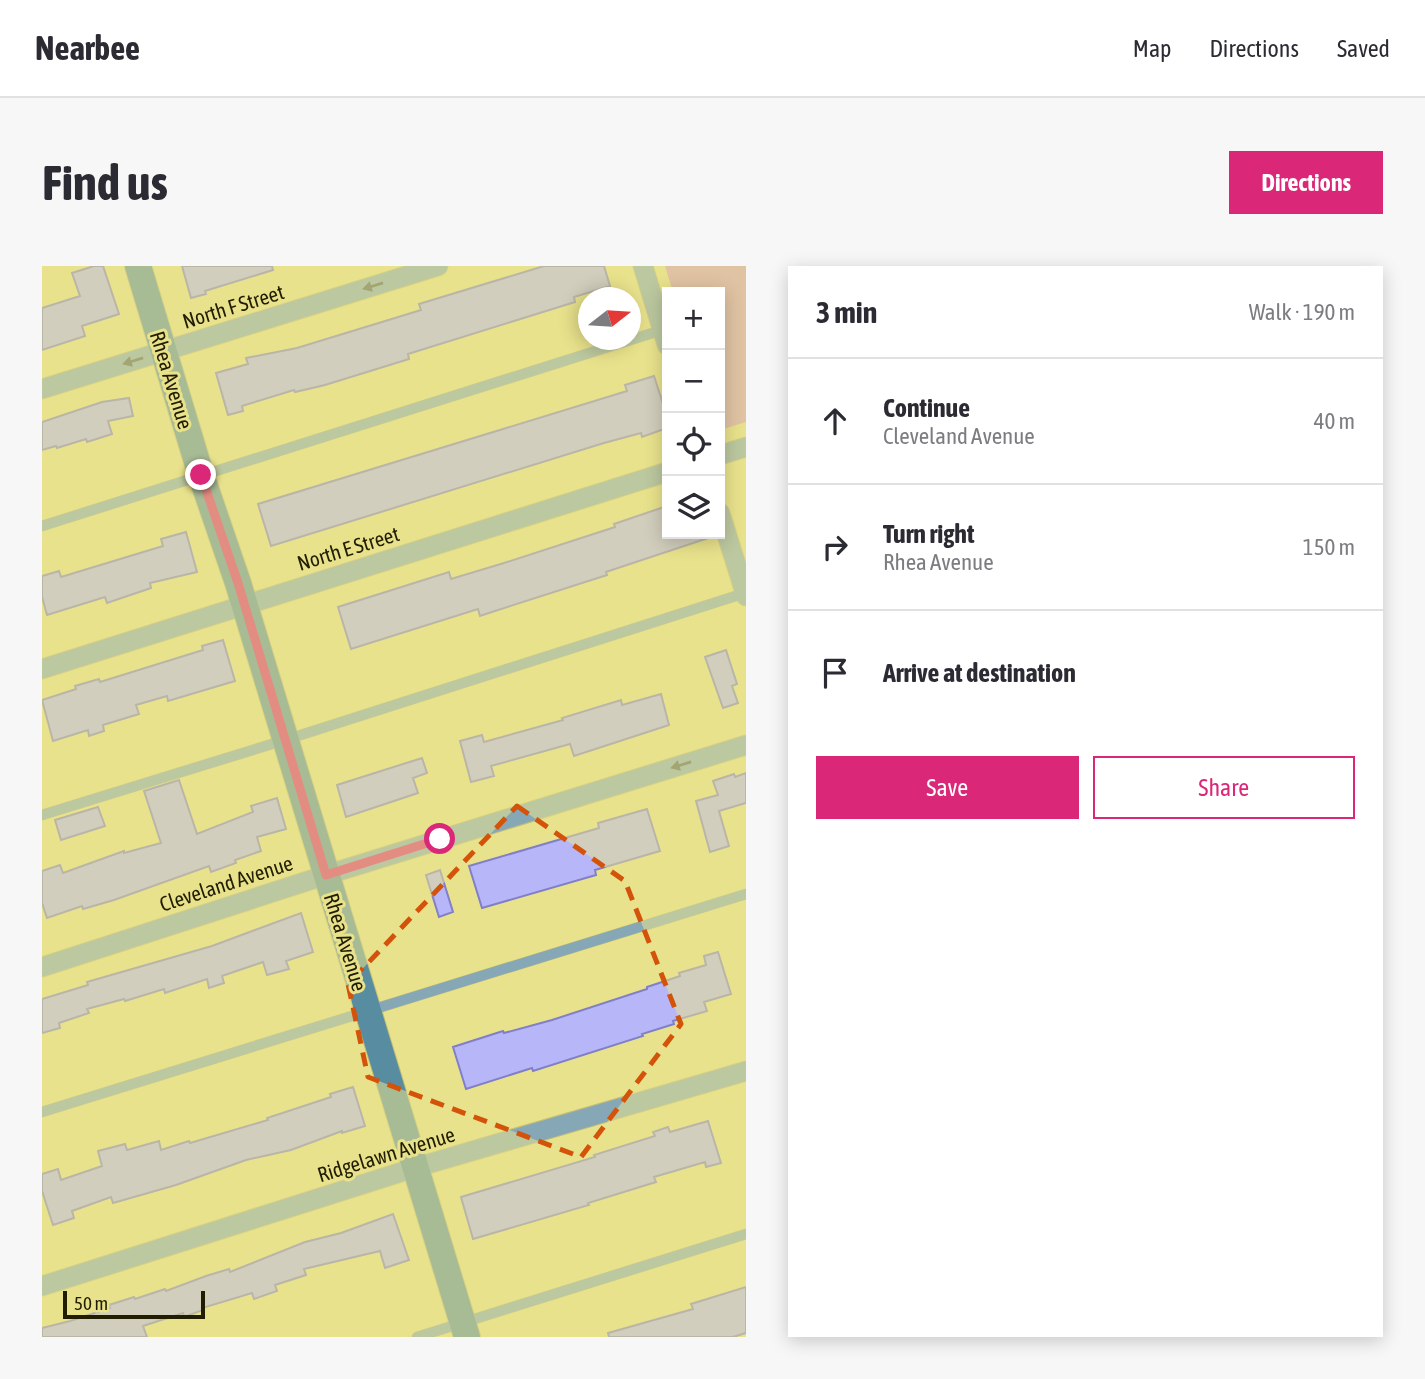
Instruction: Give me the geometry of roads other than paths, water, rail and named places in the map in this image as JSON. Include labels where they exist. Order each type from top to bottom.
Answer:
[{"type":"street","name":"Rhea Avenue","points":[[138,266],[201,475],[244,604],[464,1330]]},
{"type":"street","name":"North F Street","points":[[42,389],[438,266]]},
{"type":"street","points":[[643,266],[662,328]]},
{"type":"street","points":[[725,454],[746,447]]},
{"type":"street","name":"North E Street","points":[[42,669],[662,474]]},
{"type":"street","points":[[725,529],[746,594]]},
{"type":"street","name":"Cleveland Avenue","points":[[42,967],[326,875],[746,745]]},
{"type":"street","name":"Ridgelawn Avenue","points":[[42,1286],[414,1168],[746,1071]]},
{"type":"lane","points":[[42,526],[201,475],[662,339]]},
{"type":"lane","points":[[42,815],[746,594]]},
{"type":"lane","points":[[42,1112],[746,894]]},
{"type":"lane","points":[[417,1337],[464,1330],[746,1234]]}]
